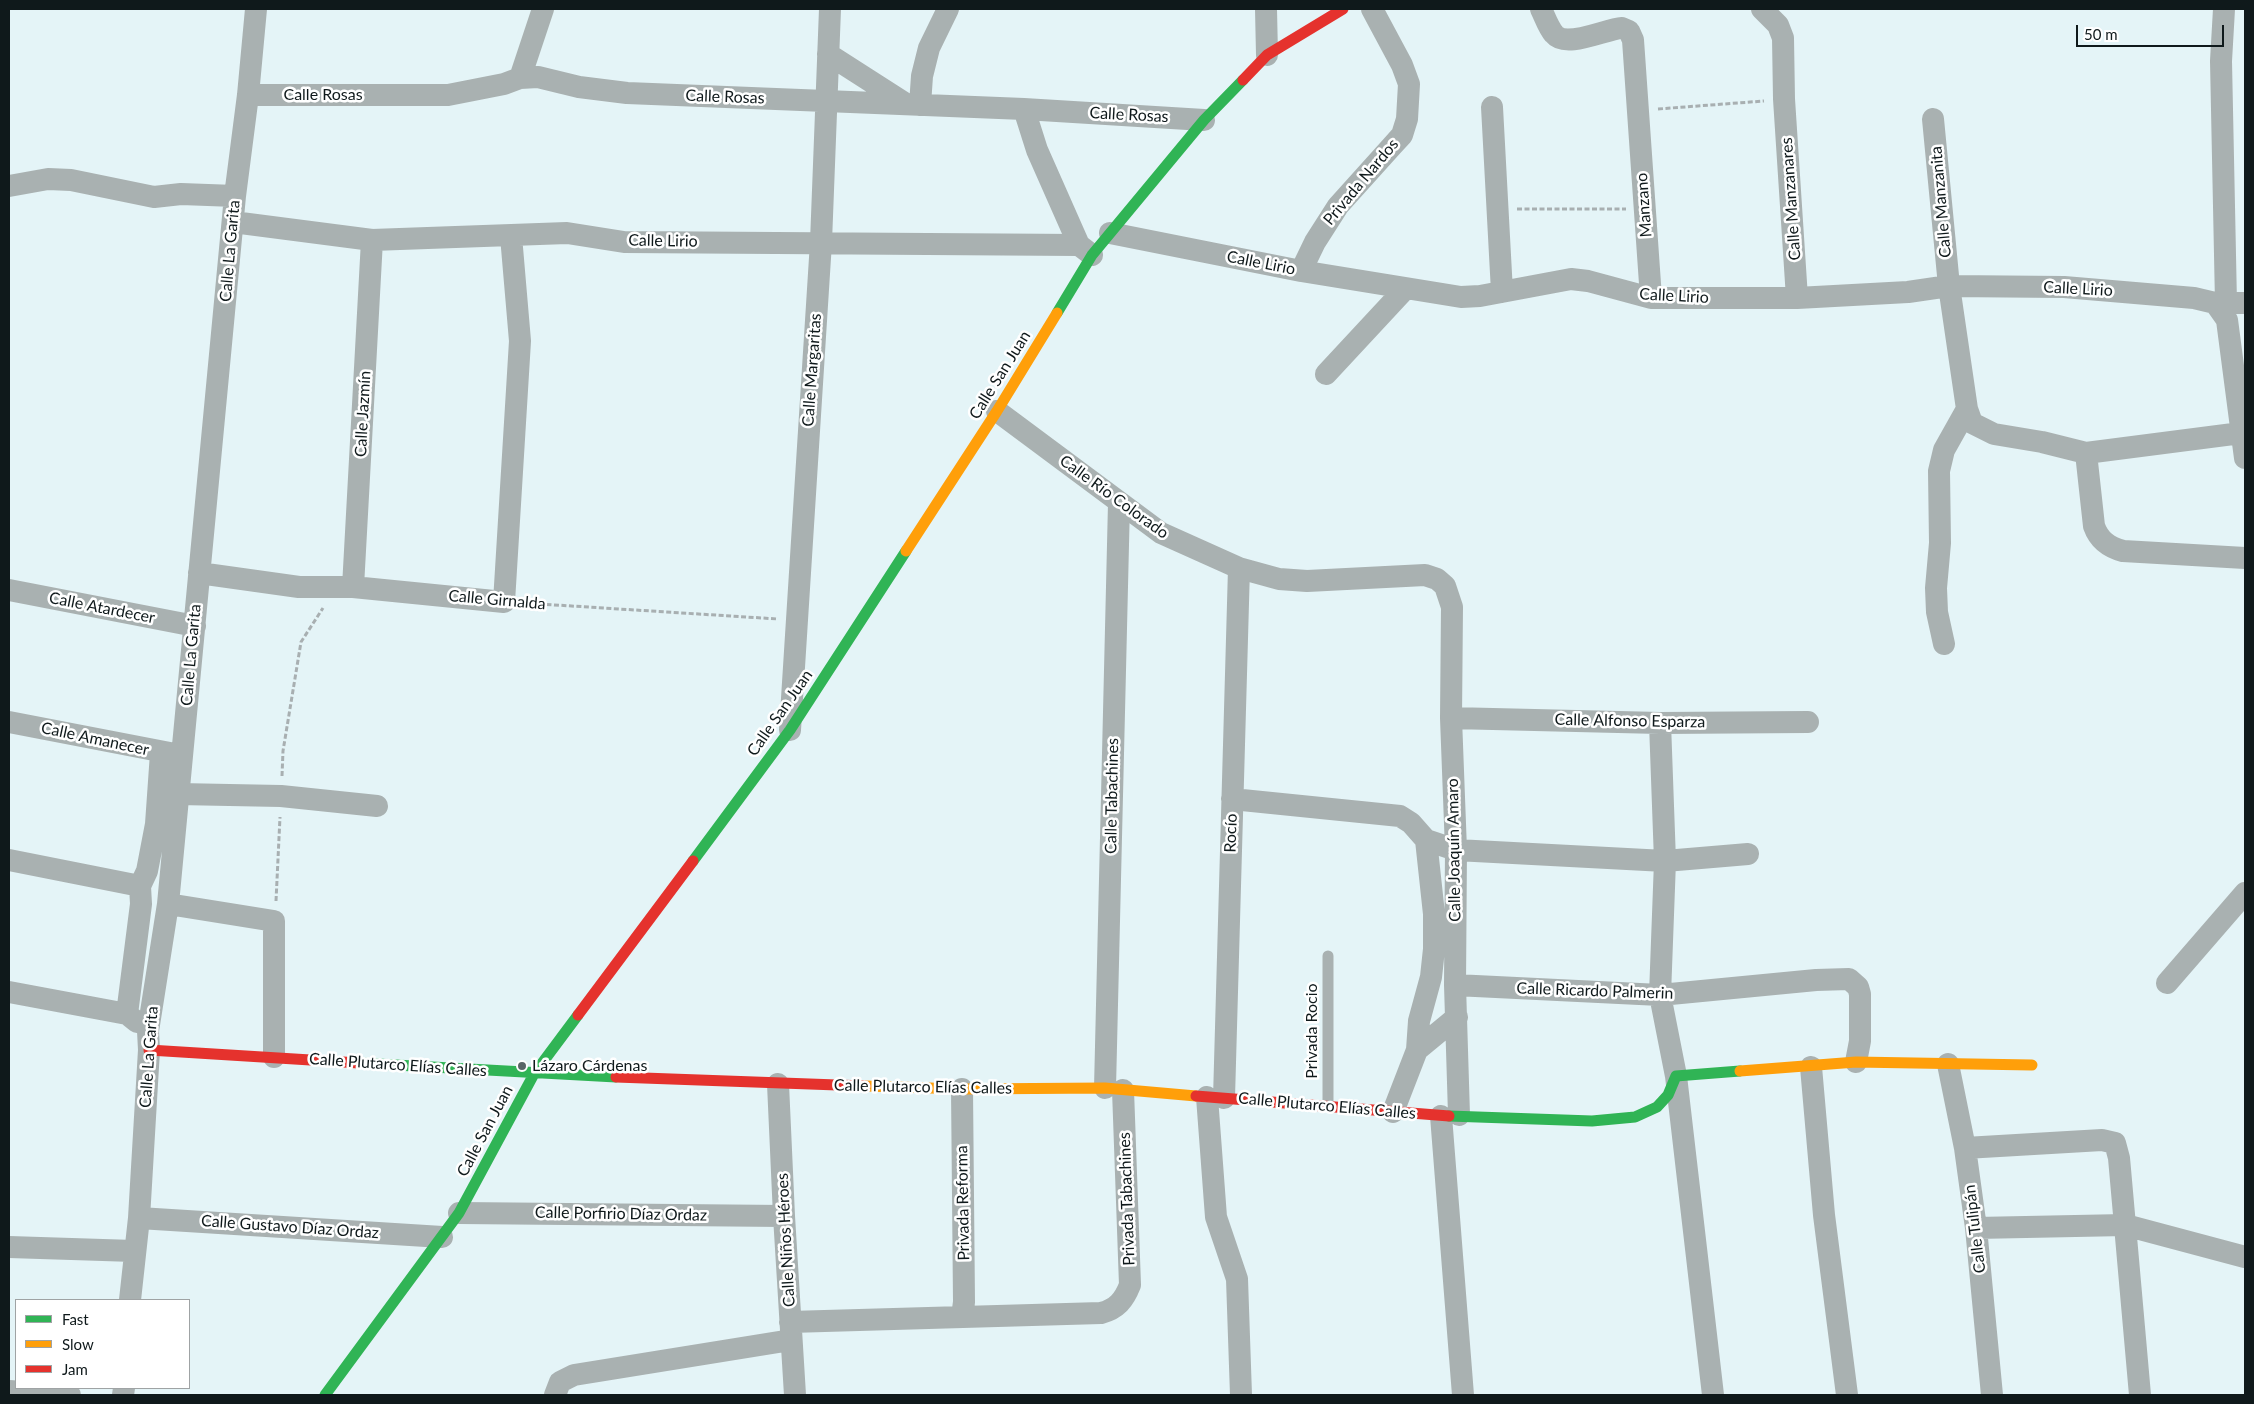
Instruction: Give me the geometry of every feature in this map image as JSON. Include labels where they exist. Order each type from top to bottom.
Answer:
[{"type":"street","name":"Calle La Garita","points":[[127,1014],[141,904],[140,886],[147,871],[171,754],[194,626],[235,196],[248,95],[256,9]]},
{"type":"street","points":[[520,78],[543,9]]},
{"type":"street","name":"Calle Margaritas","points":[[790,730],[821,242],[830,9]]},
{"type":"street","points":[[828,54],[914,105],[929,48],[948,9]]},
{"type":"street","points":[[1266,9],[1267,55]]},
{"type":"street","name":"Calle San Juan","points":[[325,1395],[459,1213],[534,1074],[790,730],[997,411],[1086,250],[1110,233],[1204,120],[1267,55],[1343,9]]},
{"type":"street","name":"Privada Nardos","points":[[1301,271],[1315,242],[1338,206],[1402,135],[1407,119],[1408,84],[1402,65],[1372,9]]},
{"type":"street","name":"Manzano","points":[[1541,9],[1553,33],[1558,38],[1574,40],[1614,28],[1622,28],[1629,31],[1634,49],[1651,298]]},
{"type":"street","name":"Calle Manzanares","points":[[1762,9],[1778,25],[1783,38],[1784,99],[1797,298]]},
{"type":"street","points":[[2224,9],[2221,62],[2229,303],[2227,320],[2245,458]]},
{"type":"street","name":"Calle Rosas","points":[[248,95],[448,95],[504,84],[520,78],[538,77],[578,87],[627,93],[1024,109],[1204,120]]},
{"type":"street","points":[[1492,107],[1502,292]]},
{"type":"street","points":[[1024,109],[1037,150],[1086,250]]},
{"type":"street","name":"Calle Manzanita","points":[[1933,119],[1949,286],[1967,409]]},
{"type":"street","points":[[9,186],[48,179],[71,180],[154,197],[181,194],[235,196]]},
{"type":"street","name":"Calle Lirio","points":[[233,222],[372,240],[567,233],[624,242],[821,242],[1086,250]]},
{"type":"street","name":"Calle Lirio","points":[[1110,233],[1301,271],[1461,297],[1502,292],[1571,279],[1588,281],[1651,298],[1797,298],[1908,292],[1949,286],[2064,287],[2194,298],[2229,303]]},
{"type":"street","points":[[504,602],[520,341],[511,236]]},
{"type":"street","name":"Calle Jazmín","points":[[344,588],[372,240]]},
{"type":"street","points":[[1326,374],[1405,289]]},
{"type":"street","points":[[1967,409],[1972,422],[1982,430],[2086,453],[2168,444],[2241,433]]},
{"type":"street","points":[[1944,644],[1937,612],[1936,588],[1940,543],[1939,471],[1944,450],[1967,409]]},
{"type":"street","name":"Calle Río Colorado","points":[[997,411],[1161,533],[1240,568],[1279,579],[1307,581],[1425,575],[1437,578],[1445,586]]},
{"type":"street","points":[[2086,453],[2094,526],[2098,535],[2112,548],[2123,551],[2245,558]]},
{"type":"street","name":"Calle Tabachines","points":[[1114,1089],[1119,503]]},
{"type":"street","name":"Rocío","points":[[1240,568],[1232,800],[1215,1097],[1216,1217],[1237,1279],[1241,1395]]},
{"type":"street","name":"Calle Girnalda","points":[[199,573],[299,587],[344,588],[504,602]]},
{"type":"street","name":"Calle Joaquín Amaro","points":[[1445,586],[1452,607],[1451,718],[1456,850],[1455,985],[1457,1018],[1450,1116],[1464,1395]]},
{"type":"street","name":"Calle Atardecer","points":[[9,590],[194,626]]},
{"type":"street","name":"Calle Alfonso Esparza","points":[[1451,718],[1660,722],[1808,722]]},
{"type":"street","name":"Calle Amanecer","points":[[9,722],[171,754]]},
{"type":"street","points":[[1660,722],[1664,861],[1660,995],[1676,1076],[1713,1395]]},
{"type":"street","name":"Calle La Garita","points":[[130,1299],[139,1218],[148,1041],[168,904],[178,794],[171,754]]},
{"type":"street","points":[[178,794],[281,796],[377,806]]},
{"type":"street","points":[[1232,800],[1400,816],[1411,824],[1426,840],[1456,850],[1664,861],[1748,854]]},
{"type":"street","points":[[1393,1112],[1418,1050],[1419,1021],[1431,977],[1434,949],[1434,914],[1426,840]]},
{"type":"street","points":[[9,860],[140,886]]},
{"type":"street","points":[[2167,983],[2245,893]]},
{"type":"street","points":[[168,904],[274,921],[274,1057]]},
{"type":"street","name":"Calle Ricardo Palmerin","points":[[1455,985],[1660,995],[1816,980],[1843,979],[1854,981],[1860,994],[1860,1040],[1856,1062]]},
{"type":"street","points":[[9,992],[127,1014],[148,1041]]},
{"type":"street","points":[[1418,1050],[1457,1018]]},
{"type":"street","name":"Calle Plutarco Elías Calles","points":[[148,1041],[274,1057],[534,1074],[962,1089],[1114,1089],[1450,1116],[1592,1121],[1635,1117],[1657,1107],[1668,1095],[1676,1076]]},
{"type":"street","points":[[1676,1076],[1856,1062],[2032,1065]]},
{"type":"street","name":"Calle Tulipán","points":[[1948,1064],[1965,1148],[1976,1228],[1992,1395]]},
{"type":"street","points":[[1811,1067],[1824,1215],[1847,1395]]},
{"type":"street","name":"Calle Niños Héroes","points":[[778,1084],[790,1331],[796,1395]]},
{"type":"street","name":"Privada Reforma","points":[[962,1089],[964,1302],[962,1317]]},
{"type":"street","name":"Privada Tabachines","points":[[962,1317],[1101,1313],[1112,1311],[1120,1304],[1130,1285],[1114,1089]]},
{"type":"street","points":[[1965,1148],[2102,1140],[2115,1143],[2120,1158],[2140,1395]]},
{"type":"street","name":"Calle Porfirio Díaz Ordaz","points":[[459,1213],[784,1216]]},
{"type":"street","name":"Calle Gustavo Díaz Ordaz","points":[[139,1218],[442,1237]]},
{"type":"street","points":[[1976,1228],[2126,1225],[2245,1257]]},
{"type":"street","points":[[9,1247],[134,1251]]},
{"type":"street","points":[[556,1395],[560,1382],[574,1375],[790,1331],[962,1317]]},
{"type":"street","points":[[9,1391],[70,1395]]},
{"type":"lane","name":"Privada Rocio","points":[[1328,956],[1328,1106]]},
{"type":"path","points":[[1638,111],[1784,99]]},
{"type":"path","points":[[1497,209],[1644,209]]},
{"type":"path","points":[[274,921],[283,751],[300,642],[344,588]]},
{"type":"path","name":"Calle Girnalda","points":[[504,602],[796,620]]},
{"type":"traffic: fast","points":[[1057,313],[1092,255],[1204,120],[1243,80]]},
{"type":"traffic: fast","points":[[693,861],[790,730],[906,551]]},
{"type":"traffic: fast","points":[[325,1395],[459,1213],[534,1074],[578,1015]]},
{"type":"traffic: fast","points":[[359,1063],[616,1077]]},
{"type":"traffic: fast","points":[[1449,1116],[1592,1121],[1635,1117],[1657,1107],[1668,1095],[1676,1076],[1740,1071]]},
{"type":"traffic: slow","points":[[906,551],[997,411],[1057,313]]},
{"type":"traffic: slow","points":[[1740,1071],[1856,1062],[2032,1065]]},
{"type":"traffic: slow","points":[[865,1086],[962,1089],[1105,1088],[1196,1096]]},
{"type":"traffic: jam","points":[[1243,80],[1267,55],[1343,9]]},
{"type":"traffic: jam","points":[[578,1015],[693,861]]},
{"type":"traffic: jam","points":[[149,1050],[359,1063]]},
{"type":"traffic: jam","points":[[616,1077],[865,1086]]},
{"type":"traffic: jam","points":[[1196,1096],[1449,1116]]},
{"type":"place","name":"Lázaro Cárdenas","points":[[522,1066]]}]
